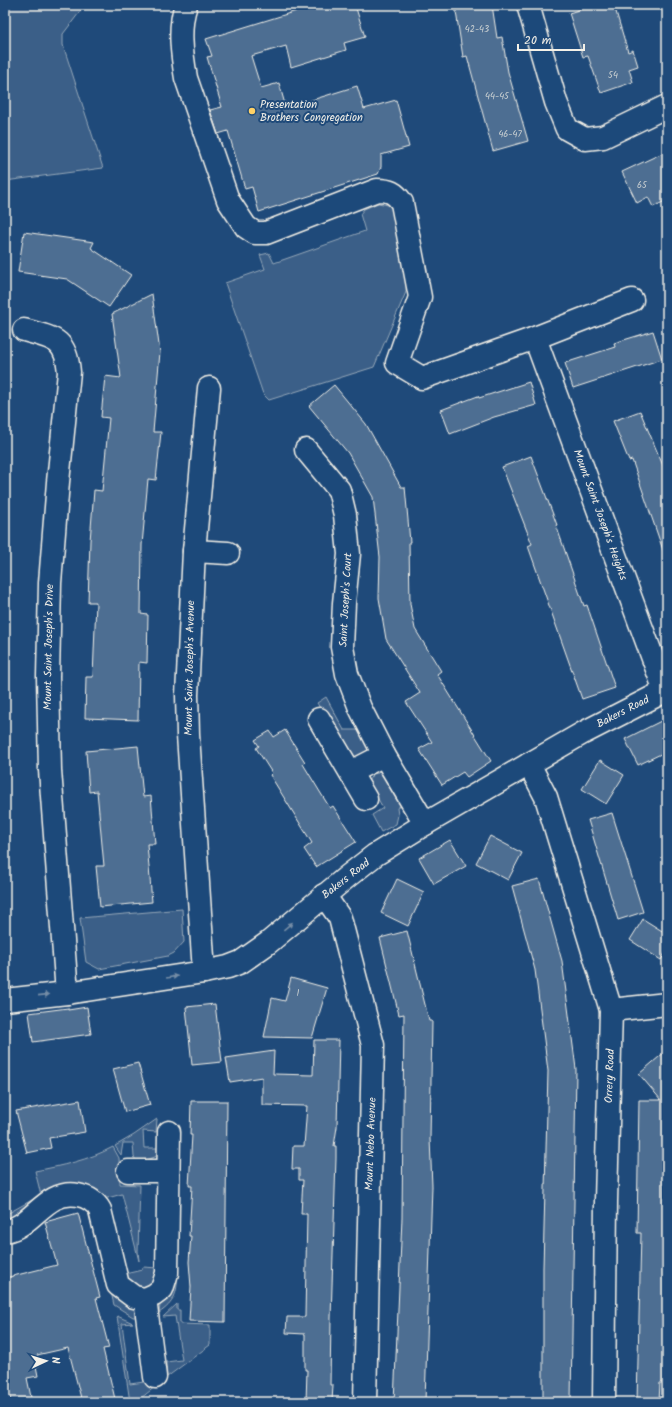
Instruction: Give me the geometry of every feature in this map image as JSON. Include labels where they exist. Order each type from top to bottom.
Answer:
[{"type":"street","points":[[528,5],[556,102],[567,129],[585,139],[603,137],[667,106]]},
{"type":"street","points":[[189,6],[182,40],[182,60],[186,78],[228,200],[246,227],[255,233],[266,233],[377,190],[387,190],[397,194],[402,203],[420,297],[397,363],[422,378],[535,338],[632,300]]},
{"type":"street","name":"Mount Saint Joseph's Drive","points":[[24,330],[50,336],[61,345],[68,355],[69,372],[50,576],[48,677],[50,770],[67,993]]},
{"type":"street","name":"Mount Saint Joseph's Heights","points":[[535,338],[666,691]]},
{"type":"street","name":"Mount Saint Joseph's Avenue","points":[[204,972],[188,735],[188,656],[194,551],[209,388]]},
{"type":"street","name":"Saint Joseph's Court","points":[[306,450],[339,490],[346,515],[349,554],[342,630],[344,663],[360,708],[384,755],[424,824]]},
{"type":"street","points":[[194,551],[228,553]]},
{"type":"street","name":"Bakers Road","points":[[5,1000],[67,993],[204,972],[228,967],[241,962],[268,943],[324,895],[376,855],[424,824],[583,733],[666,691]]},
{"type":"street","points":[[319,719],[366,799]]},
{"type":"street","points":[[351,772],[384,755]]},
{"type":"street","name":"Orrery Road","points":[[529,764],[546,797],[612,1010],[606,1201],[604,1402]]},
{"type":"street","name":"Mount Nebo Avenue","points":[[324,895],[340,918],[373,1045],[365,1402]]},
{"type":"street","points":[[612,1010],[667,1004]]},
{"type":"street","points":[[5,1231],[17,1228],[45,1204],[60,1196],[70,1194],[93,1200],[100,1210],[118,1285],[134,1297],[145,1299],[154,1296],[162,1289],[167,1273],[169,1132]]},
{"type":"street","points":[[128,1171],[168,1171]]},
{"type":"street","points":[[145,1299],[155,1377]]},
{"type":"shaded area","points":[[5,5],[85,5],[63,34],[63,45],[103,168],[5,181]]},
{"type":"shaded area","points":[[378,203],[388,205],[396,212],[407,276],[406,292],[374,367],[269,400],[263,394],[225,283],[265,269],[260,255],[269,253],[274,263],[365,231],[360,214],[364,209]]},
{"type":"shaded area","points":[[326,697],[344,730],[359,730],[368,749],[362,756],[356,757],[346,750],[317,703]]},
{"type":"shaded area","points":[[378,773],[382,775],[402,805],[397,808],[398,815],[396,824],[381,832],[372,815],[383,808],[368,781],[373,774]]},
{"type":"shaded area","points":[[182,909],[184,942],[174,953],[168,956],[99,969],[86,962],[80,918]]},
{"type":"shaded area","points":[[157,1119],[156,1132],[143,1131],[144,1148],[160,1148],[155,1157],[142,1161],[136,1160],[134,1157],[133,1143],[123,1143],[121,1155],[115,1146]]},
{"type":"shaded area","points":[[113,1147],[119,1158],[120,1184],[140,1185],[139,1261],[122,1194],[104,1199],[41,1195],[35,1171],[85,1159]]},
{"type":"shaded area","points":[[39,1196],[20,1213],[5,1221],[5,1215]]},
{"type":"shaded area","points":[[143,1267],[158,1268],[155,1281],[145,1287],[132,1284],[125,1274],[142,1270]]},
{"type":"shaded area","points":[[177,1275],[177,1287],[174,1297],[172,1301],[159,1313],[160,1305],[174,1288]]},
{"type":"shaded area","points":[[111,1292],[137,1310],[137,1317],[133,1317],[114,1305]]},
{"type":"shaded area","points":[[177,1304],[177,1310],[180,1310],[180,1324],[210,1325],[210,1345],[167,1377],[166,1362],[182,1360],[175,1316],[163,1317]]},
{"type":"shaded area","points":[[117,1316],[133,1323],[122,1324],[130,1384],[165,1379],[136,1402],[130,1402]]},
{"type":"building","name":"Presentation Brothers Congregation","points":[[316,5],[355,5],[365,37],[344,43],[346,50],[291,67],[286,46],[251,56],[261,88],[279,83],[286,108],[357,86],[364,109],[396,100],[409,147],[381,155],[381,167],[378,174],[259,212],[252,187],[245,189],[228,131],[218,134],[210,110],[222,107],[207,57],[212,56],[206,39]]},
{"type":"building","points":[[455,5],[492,5],[497,38],[502,37],[508,72],[528,141],[493,151],[467,56],[463,57]]},
{"type":"building","points":[[594,5],[614,5],[628,52],[633,50],[638,66],[629,69],[633,82],[601,93],[588,56],[583,57],[569,13]]},
{"type":"building","points":[[667,151],[667,200],[653,207],[648,197],[637,203],[622,172]]},
{"type":"building","points":[[24,232],[94,242],[91,248],[131,275],[109,307],[67,279],[18,272]]},
{"type":"building","points":[[152,294],[160,352],[153,432],[161,432],[156,480],[148,479],[142,545],[141,614],[148,615],[147,663],[139,662],[138,720],[85,718],[86,677],[93,677],[96,602],[88,602],[90,541],[94,490],[102,491],[109,418],[101,417],[105,376],[121,378],[112,314]]},
{"type":"building","points":[[653,331],[662,359],[573,388],[565,363],[615,347],[614,343]]},
{"type":"building","points":[[529,382],[536,405],[494,417],[450,434],[441,410],[478,396],[479,398]]},
{"type":"building","points":[[334,385],[366,424],[401,487],[405,487],[410,542],[410,604],[415,629],[441,671],[437,674],[491,761],[467,777],[463,772],[442,785],[419,749],[432,742],[406,702],[420,693],[386,639],[379,598],[380,557],[373,497],[348,453],[309,406]]},
{"type":"building","points":[[640,411],[667,475],[667,553],[664,553],[632,460],[629,461],[613,421]]},
{"type":"building","points":[[531,456],[557,525],[584,606],[587,605],[615,688],[582,699],[528,546],[532,544],[502,467]]},
{"type":"building","points":[[667,718],[667,751],[638,765],[625,739]]},
{"type":"building","points":[[285,730],[305,762],[303,764],[330,808],[333,806],[356,842],[316,867],[304,849],[312,843],[270,775],[272,773],[256,748],[259,746],[255,740],[270,731],[274,737]]},
{"type":"building","points":[[138,746],[143,797],[151,796],[155,844],[147,844],[152,902],[100,907],[96,866],[104,866],[97,791],[89,792],[86,751]]},
{"type":"building","points":[[600,760],[624,775],[606,804],[582,789]]},
{"type":"building","points":[[612,813],[643,912],[618,920],[588,820]]},
{"type":"building","points":[[490,836],[522,853],[508,880],[476,863]]},
{"type":"building","points":[[450,840],[466,866],[434,884],[419,858]]},
{"type":"building","points":[[397,879],[424,892],[408,926],[381,913]]},
{"type":"building","points":[[539,879],[562,961],[576,1069],[571,1402],[543,1402],[543,1268],[548,1071],[535,970],[512,886]]},
{"type":"building","points":[[643,919],[667,934],[667,950],[661,960],[630,940]]},
{"type":"building","points":[[407,931],[429,1021],[432,1021],[430,1139],[432,1186],[425,1402],[394,1402],[402,1218],[404,1014],[399,1015],[380,938]]},
{"type":"building","points":[[291,978],[327,988],[312,1038],[264,1037],[272,998],[285,1001]]},
{"type":"building","points":[[215,1004],[222,1062],[192,1065],[186,1007]]},
{"type":"building","points":[[87,1007],[91,1034],[33,1042],[29,1013]]},
{"type":"building","points":[[314,1040],[339,1040],[337,1127],[334,1146],[336,1146],[336,1158],[330,1385],[333,1385],[332,1402],[306,1402],[307,1370],[305,1370],[305,1334],[286,1333],[287,1317],[305,1317],[307,1214],[301,1214],[303,1180],[299,1180],[299,1169],[292,1169],[293,1146],[304,1146],[307,1106],[262,1105],[262,1077],[230,1082],[226,1058],[274,1051],[273,1074],[313,1075]]},
{"type":"building","points":[[666,1051],[663,1242],[667,1242],[664,1383],[660,1383],[659,1402],[637,1402],[641,1233],[637,1233],[639,1100],[661,1100],[639,1074]]},
{"type":"building","points":[[138,1063],[150,1105],[125,1112],[113,1069]]},
{"type":"building","points":[[80,1100],[85,1132],[49,1138],[51,1148],[27,1153],[16,1111]]},
{"type":"building","points":[[191,1101],[227,1101],[225,1322],[189,1321],[191,1287],[189,1262],[191,1236],[189,1236],[192,1186],[189,1186],[192,1135],[190,1135]]},
{"type":"building","points":[[78,1213],[100,1297],[96,1298],[109,1348],[103,1349],[115,1399],[110,1400],[111,1402],[82,1402],[68,1348],[37,1355],[39,1366],[36,1366],[38,1376],[27,1378],[32,1402],[11,1402],[5,1374],[5,1278],[57,1265],[45,1222]]},
{"type":"place","name":"Presentation Brothers Congregation","points":[[252,111]]}]
